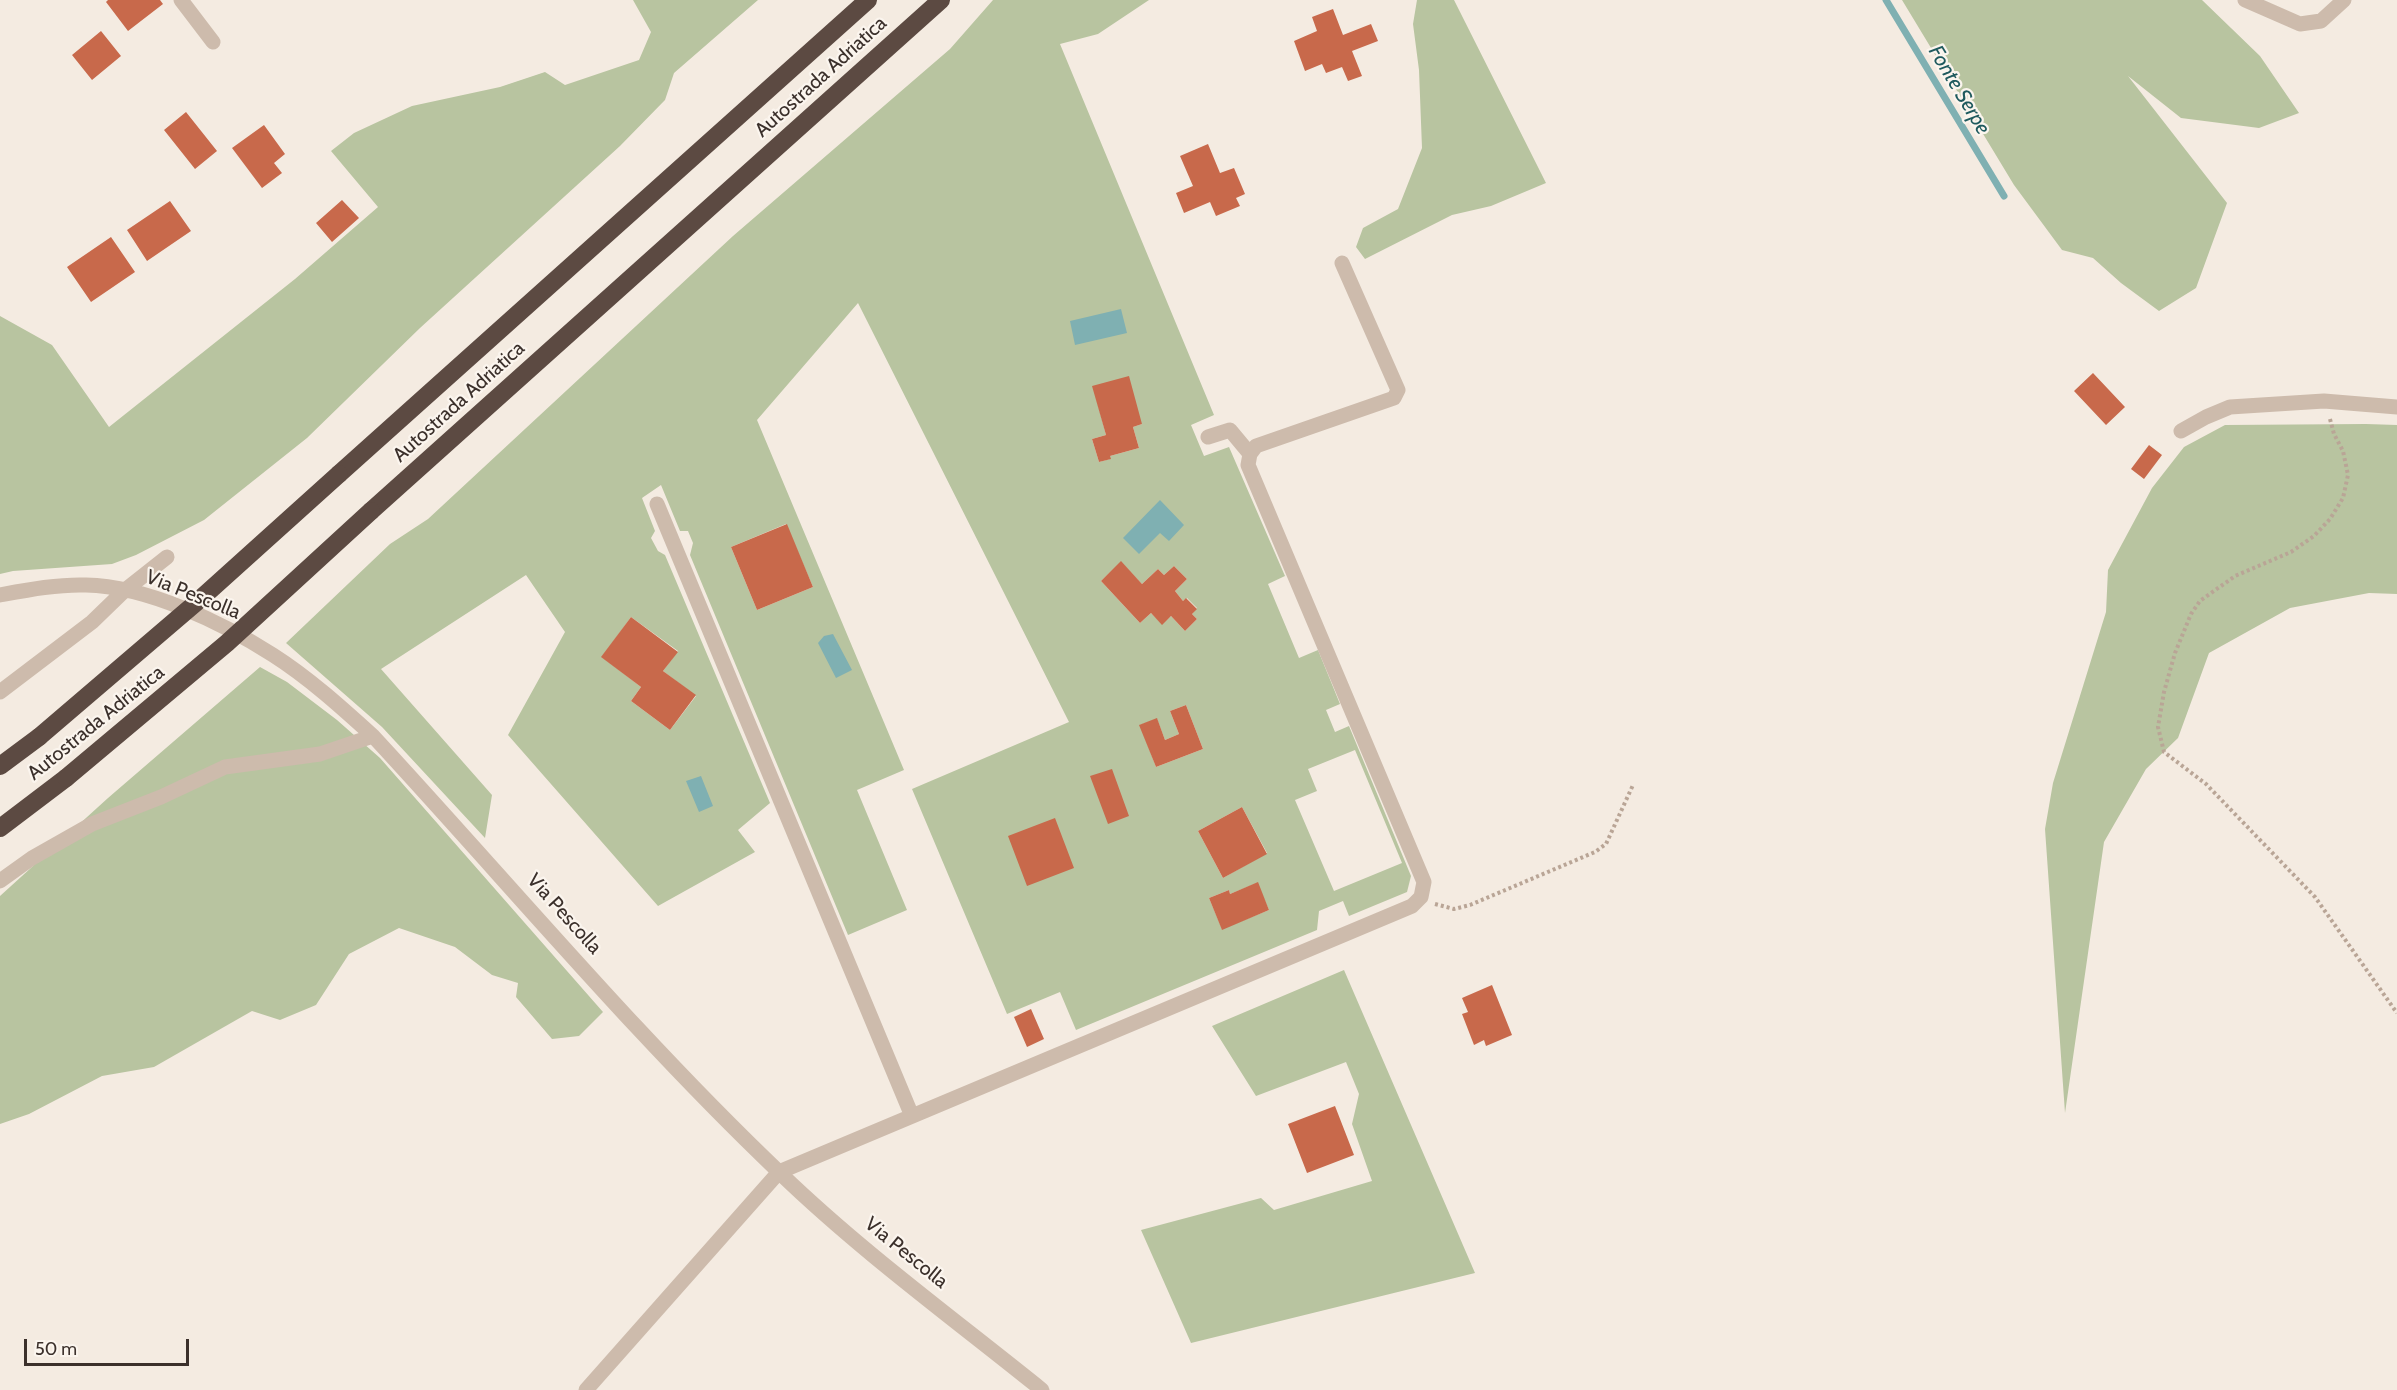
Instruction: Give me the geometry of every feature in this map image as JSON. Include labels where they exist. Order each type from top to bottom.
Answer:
[{"type":"highway","name":"Autostrada Adriatica","points":[[0,766],[39,737],[198,601],[868,0]]},
{"type":"highway","name":"Autostrada Adriatica","points":[[0,828],[66,778],[227,643],[941,0]]},
{"type":"street","points":[[181,0],[213,42]]},
{"type":"street","points":[[2245,0],[2300,24],[2320,21],[2344,0]]},
{"type":"street","points":[[586,1390],[779,1172],[1412,906],[1421,897],[1424,882],[1248,465],[1250,454],[1256,446],[1394,398],[1398,390],[1342,263]]},
{"type":"street","points":[[2181,431],[2230,407],[2324,401],[2397,407]]},
{"type":"street","points":[[1208,437],[1230,430],[1250,454]]},
{"type":"street","points":[[657,504],[912,1116]]},
{"type":"street","points":[[0,692],[92,622],[124,591],[167,557]]},
{"type":"street","name":"Via Pescolla","points":[[0,595],[25,590],[87,585],[148,595],[212,621],[273,655],[322,691],[373,736],[649,1041],[779,1172],[835,1222],[1042,1390]]},
{"type":"street","points":[[0,881],[32,858],[92,824],[161,797],[225,767],[320,754],[373,736]]},
{"type":"path","points":[[2324,401],[2334,434],[2343,451],[2348,475],[2343,498],[2330,519],[2314,536],[2291,552],[2235,576],[2200,601],[2191,614],[2175,653],[2164,692],[2158,727],[2164,752],[2206,784],[2316,897],[2397,1013]]},
{"type":"path","points":[[1421,897],[1454,909],[1470,905],[1595,852],[1606,844],[1634,785]]},
{"type":"green space","points":[[633,0],[758,0],[674,73],[665,100],[620,146],[420,328],[307,438],[204,520],[136,555],[112,564],[13,571],[0,574],[0,316],[52,345],[109,427],[295,279],[378,207],[331,151],[354,133],[412,106],[500,87],[545,72],[565,85],[639,60],[651,32]]},
{"type":"green space","points":[[993,0],[1149,0],[1098,34],[1060,44],[1214,415],[1191,425],[1204,456],[1229,447],[1285,576],[1268,584],[1299,658],[1318,650],[1340,704],[1326,710],[1335,732],[1349,726],[1411,876],[1407,892],[1349,916],[1343,901],[1319,911],[1317,930],[1076,1030],[1060,992],[1007,1014],[912,789],[1069,722],[858,303],[757,420],[904,770],[857,790],[907,910],[848,935],[690,555],[693,543],[688,531],[680,531],[661,485],[642,498],[655,531],[651,538],[658,551],[665,555],[770,803],[738,830],[755,852],[658,906],[508,735],[565,632],[526,575],[381,669],[492,795],[485,838],[382,727],[286,643],[390,544],[428,519],[733,236],[950,49]],"holes":[[[1093,386],[1142,424],[1133,427],[1139,448],[1110,456],[1110,459],[1099,462],[1092,439],[1106,435]],[[786,524],[813,587],[757,610],[731,547]],[[1121,562],[1142,584],[1158,569],[1164,575],[1174,566],[1187,579],[1175,591],[1183,601],[1187,598],[1197,608],[1192,614],[1197,619],[1185,631],[1171,616],[1162,624],[1151,613],[1140,623],[1101,581]],[[631,617],[678,651],[663,671],[696,696],[670,730],[631,701],[641,687],[602,657]],[[1186,705],[1203,749],[1156,767],[1140,725],[1157,719],[1165,740],[1179,734],[1170,711]],[[1355,750],[1402,863],[1334,891],[1295,800],[1317,791],[1308,769]],[[1242,807],[1267,853],[1223,878],[1198,831]],[[1257,883],[1269,910],[1222,929],[1209,898],[1229,890],[1230,894]]]},
{"type":"green space","points":[[1417,0],[1454,0],[1546,183],[1491,206],[1452,215],[1365,259],[1356,247],[1363,228],[1398,209],[1422,148],[1419,70],[1413,24]]},
{"type":"green space","points":[[1902,0],[2202,0],[2260,56],[2299,113],[2259,128],[2181,118],[2128,76],[2227,203],[2196,288],[2159,311],[2121,283],[2093,258],[2062,250],[2014,185]]},
{"type":"green space","points":[[2225,425],[2397,425],[2397,594],[2369,593],[2290,608],[2209,653],[2178,738],[2146,769],[2104,842],[2065,1113],[2045,829],[2053,783],[2106,612],[2108,570],[2152,488],[2184,447]]},
{"type":"green space","points":[[260,667],[287,682],[337,720],[380,758],[603,1012],[579,1036],[552,1039],[516,997],[518,983],[492,975],[455,947],[399,928],[349,954],[316,1005],[280,1020],[252,1011],[154,1067],[102,1076],[29,1114],[0,1124],[0,896],[108,798]]},
{"type":"green space","points":[[1344,970],[1475,1273],[1191,1343],[1141,1230],[1261,1198],[1274,1210],[1372,1181],[1352,1124],[1359,1094],[1346,1062],[1256,1096],[1212,1026]]},
{"type":"water","points":[[1121,309],[1127,333],[1075,345],[1070,321]]},
{"type":"water","points":[[1160,500],[1184,525],[1169,541],[1160,533],[1139,554],[1123,538]]},
{"type":"water","points":[[833,634],[852,670],[836,678],[818,643],[824,636]]},
{"type":"water","points":[[701,776],[713,806],[699,812],[686,781]]},
{"type":"building","points":[[108,0],[160,0],[163,4],[128,31],[106,2]]},
{"type":"building","points":[[1333,9],[1343,35],[1371,24],[1378,41],[1352,51],[1362,76],[1348,81],[1342,67],[1326,73],[1322,64],[1305,71],[1294,41],[1317,31],[1312,17]]},
{"type":"building","points":[[101,31],[121,56],[92,80],[72,55]]},
{"type":"building","points":[[186,112],[217,151],[195,169],[164,130]]},
{"type":"building","points":[[264,125],[285,154],[274,163],[282,173],[262,188],[232,148]]},
{"type":"building","points":[[1208,144],[1220,173],[1234,168],[1245,194],[1236,198],[1240,206],[1216,216],[1210,202],[1184,213],[1176,193],[1193,186],[1180,156]]},
{"type":"building","points":[[342,200],[359,218],[332,242],[316,223]]},
{"type":"building","points":[[170,201],[191,231],[147,261],[127,230]]},
{"type":"building","points":[[111,237],[135,272],[91,302],[67,267]]},
{"type":"building","points":[[2093,373],[2125,407],[2106,425],[2074,391]]},
{"type":"building","points":[[1129,376],[1142,424],[1133,427],[1139,448],[1110,456],[1111,459],[1099,462],[1092,439],[1106,435],[1092,386]]},
{"type":"building","points":[[2149,445],[2162,455],[2144,479],[2131,469]]},
{"type":"building","points":[[787,524],[813,587],[757,610],[731,547]]},
{"type":"building","points":[[1121,561],[1142,584],[1158,569],[1164,575],[1174,566],[1187,579],[1175,591],[1183,601],[1186,598],[1197,609],[1192,614],[1197,619],[1185,631],[1171,616],[1162,625],[1151,613],[1140,623],[1101,581]]},
{"type":"building","points":[[631,617],[678,652],[663,671],[696,695],[670,730],[631,701],[641,687],[601,657]]},
{"type":"building","points":[[1186,705],[1203,749],[1156,767],[1139,725],[1157,718],[1165,740],[1179,734],[1170,711]]},
{"type":"building","points":[[1112,769],[1129,816],[1108,824],[1090,776]]},
{"type":"building","points":[[1242,807],[1267,854],[1223,878],[1198,831]]},
{"type":"building","points":[[1055,818],[1074,868],[1027,886],[1008,836]]},
{"type":"building","points":[[1258,882],[1269,910],[1222,930],[1209,898],[1229,890],[1230,894]]},
{"type":"building","points":[[1492,985],[1512,1035],[1486,1046],[1484,1040],[1474,1045],[1462,1014],[1468,1012],[1462,998]]},
{"type":"building","points":[[1031,1009],[1044,1039],[1027,1047],[1014,1017]]},
{"type":"building","points":[[1335,1106],[1354,1155],[1307,1173],[1288,1124]]},
{"type":"waterway","name":"Fonte Serpe","points":[[1886,0],[2004,196]]}]
